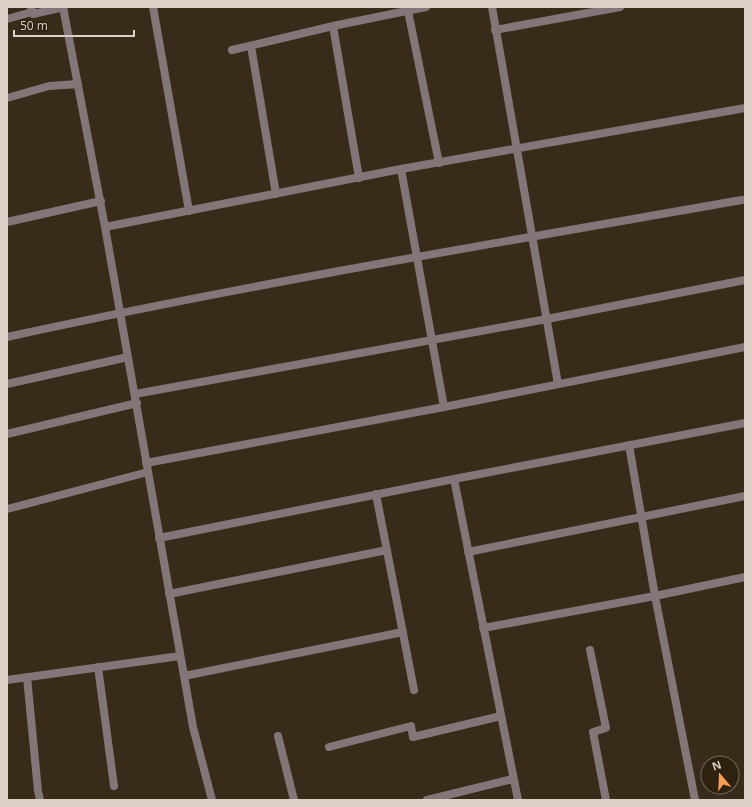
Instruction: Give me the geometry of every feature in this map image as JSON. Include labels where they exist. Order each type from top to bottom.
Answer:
[{"type":"street","points":[[7,19],[32,9],[33,14],[64,7],[137,403],[146,463],[193,727],[212,800]]},
{"type":"street","points":[[153,7],[189,211]]},
{"type":"street","points":[[232,50],[333,26],[426,7]]},
{"type":"street","points":[[492,7],[558,384]]},
{"type":"street","points":[[495,30],[620,7]]},
{"type":"street","points":[[408,11],[439,163]]},
{"type":"street","points":[[333,26],[359,178]]},
{"type":"street","points":[[251,46],[276,194]]},
{"type":"street","points":[[7,98],[49,86],[78,84]]},
{"type":"street","points":[[105,227],[401,169],[745,108]]},
{"type":"street","points":[[401,169],[444,407]]},
{"type":"street","points":[[7,338],[120,312],[532,236],[742,200]]},
{"type":"street","points":[[7,222],[100,201]]},
{"type":"street","points":[[135,394],[547,319],[745,280]]},
{"type":"street","points":[[146,463],[444,407],[745,347]]},
{"type":"street","points":[[7,384],[128,357]]},
{"type":"street","points":[[7,434],[137,403]]},
{"type":"street","points":[[159,538],[376,494],[745,423]]},
{"type":"street","points":[[629,445],[655,596],[694,800]]},
{"type":"street","points":[[7,509],[148,472]]},
{"type":"street","points":[[454,479],[518,800]]},
{"type":"street","points":[[376,494],[414,690]]},
{"type":"street","points":[[468,552],[745,496]]},
{"type":"street","points":[[169,594],[387,550]]},
{"type":"street","points":[[483,628],[655,596],[745,577]]},
{"type":"street","points":[[184,676],[403,632]]},
{"type":"street","points":[[590,650],[606,728],[593,732],[606,800]]},
{"type":"street","points":[[7,680],[180,656]]},
{"type":"street","points":[[98,667],[114,786]]},
{"type":"street","points":[[26,677],[40,800]]},
{"type":"street","points":[[329,747],[411,726],[413,737],[501,716]]},
{"type":"street","points":[[278,736],[294,800]]},
{"type":"street","points":[[427,800],[514,779]]}]
